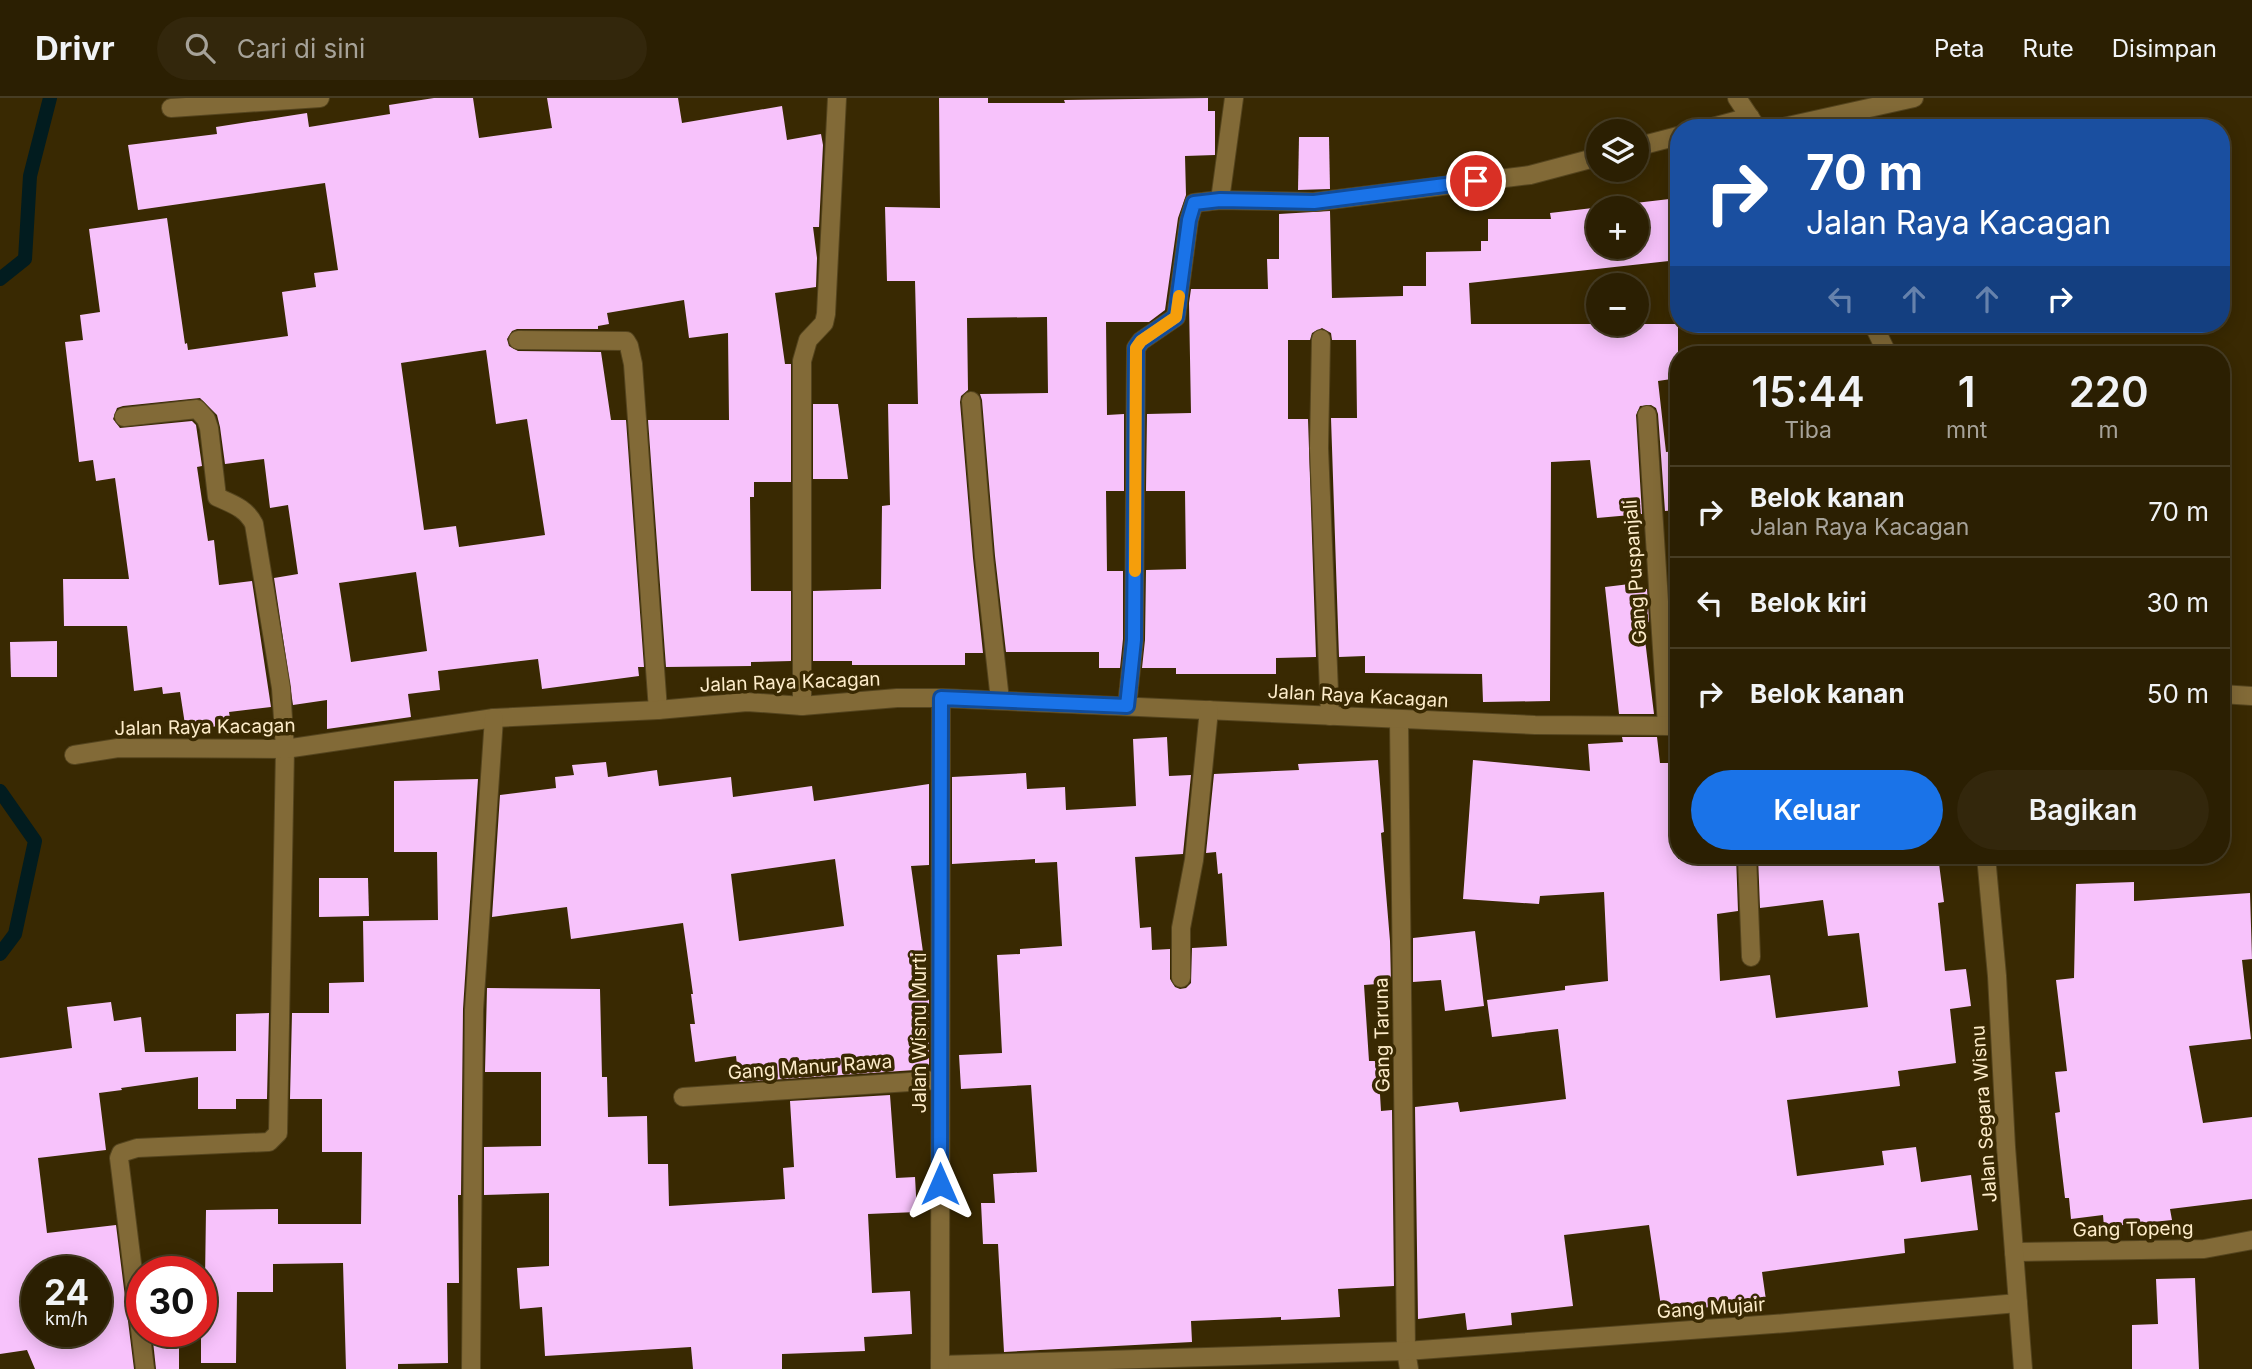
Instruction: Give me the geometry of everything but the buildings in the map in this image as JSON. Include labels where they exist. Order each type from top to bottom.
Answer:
[{"type":"street","points":[[171,108],[320,98]]},
{"type":"street","points":[[802,706],[802,361],[807,340],[824,323],[826,314],[837,98]]},
{"type":"street","points":[[1220,200],[1234,98]]},
{"type":"street","points":[[1737,98],[1752,119]]},
{"type":"street","points":[[1820,119],[1914,98]]},
{"type":"street","points":[[1649,144],[1670,138]]},
{"type":"street","points":[[1127,706],[1134,640],[1136,348],[1141,341],[1176,317],[1189,220],[1194,203],[1220,200],[1314,202],[1530,174],[1586,160]]},
{"type":"street","points":[[1321,339],[1319,448],[1330,716]]},
{"type":"street","points":[[517,340],[626,341],[629,346],[633,364],[658,710]]},
{"type":"street","points":[[971,401],[984,557],[1000,700]]},
{"type":"street","points":[[124,417],[197,409],[206,419],[217,497],[230,501],[248,514],[254,524],[281,688],[285,749],[278,1133],[269,1142],[137,1148],[121,1153],[118,1158],[145,1369]]},
{"type":"street","name":"Gang Puspanjali","points":[[1647,415],[1670,690]]},
{"type":"street","points":[[2230,695],[2252,696]]},
{"type":"street","name":"Jalan Raya Kacagan","points":[[74,755],[118,748],[285,749],[494,718],[658,710],[747,702],[802,706],[897,698],[1000,700],[1535,725],[1670,726]]},
{"type":"street","name":"Jalan Wisnu Murti","points":[[940,1367],[941,698]]},
{"type":"street","points":[[1181,978],[1181,928],[1194,860],[1209,710]]},
{"type":"street","points":[[471,1369],[474,1010],[494,718]]},
{"type":"street","name":"Gang Taruna","points":[[1399,719],[1407,1360]]},
{"type":"street","points":[[1747,864],[1751,957]]},
{"type":"street","name":"Jalan Segara Wisnu","points":[[1987,864],[2024,1369]]},
{"type":"street","name":"Gang Manur Rawa","points":[[683,1097],[940,1080]]},
{"type":"street","name":"Gang Topeng","points":[[2014,1252],[2204,1249],[2252,1240]]},
{"type":"street","name":"Gang Mujair","points":[[940,1367],[1407,1360],[2018,1303]]},
{"type":"waterway","points":[[0,279],[25,259],[30,176],[50,98]]},
{"type":"waterway","points":[[0,791],[35,841],[15,934],[0,954]]},
{"type":"slow traffic","points":[[1135,571],[1136,348],[1141,341],[1176,317],[1179,296]]},
{"type":"route","points":[[940,1184],[941,698],[1127,706],[1134,640],[1136,348],[1141,341],[1176,317],[1189,220],[1194,203],[1220,200],[1314,202],[1476,181]]}]
